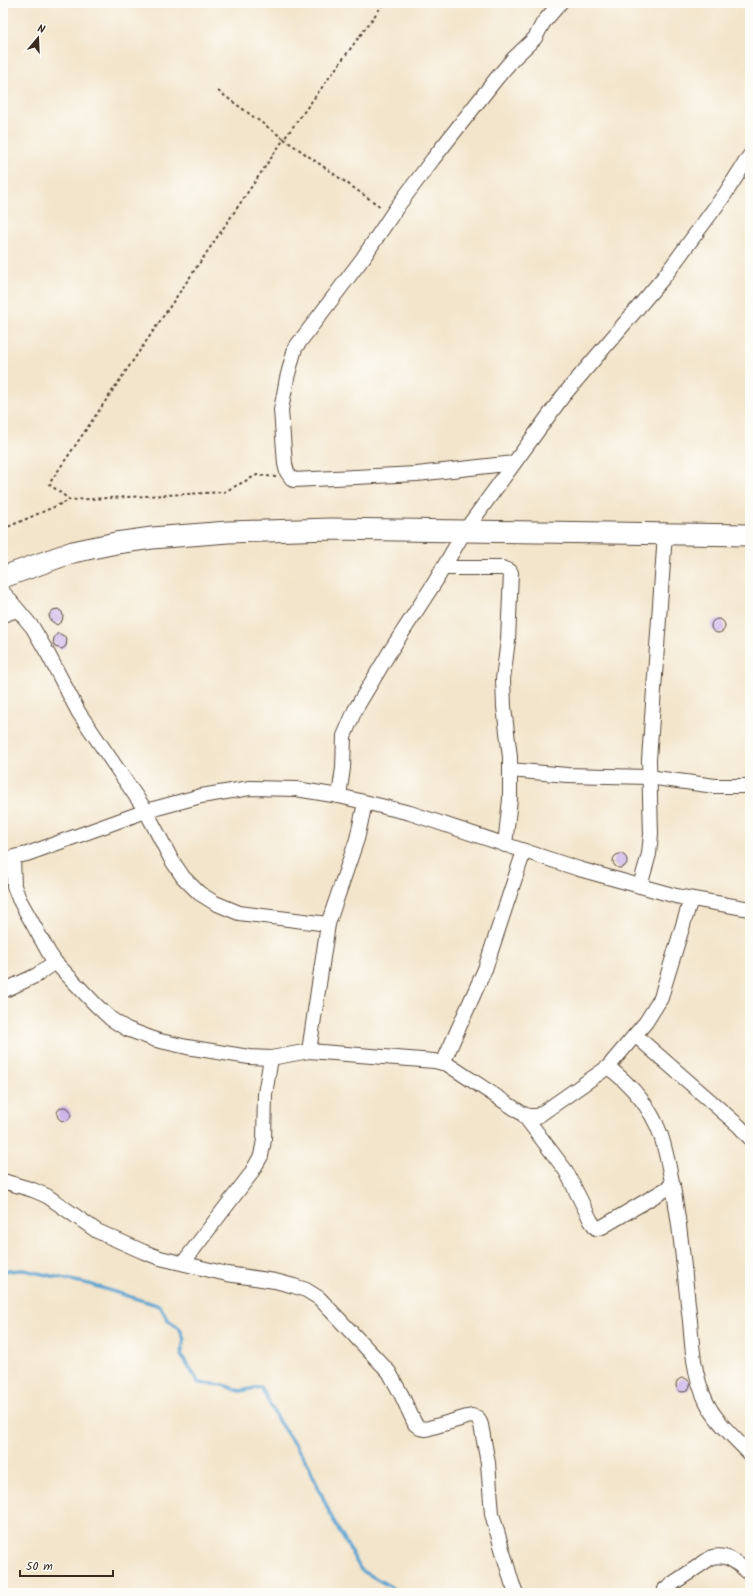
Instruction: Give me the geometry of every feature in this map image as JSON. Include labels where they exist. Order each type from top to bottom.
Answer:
[{"type":"highway","points":[[3,577],[73,552],[116,543],[152,538],[228,532],[331,529],[750,536]]},
{"type":"street","points":[[514,463],[417,474],[293,480],[287,472],[285,464],[281,410],[295,348],[363,258],[392,214],[433,159],[496,79],[513,59],[535,38],[543,23],[560,3]]},
{"type":"street","points":[[339,796],[343,768],[344,736],[355,710],[464,532],[563,396],[664,277],[725,194],[750,155]]},
{"type":"street","points":[[640,886],[649,854],[651,834],[648,777],[665,534]]},
{"type":"street","points":[[443,568],[502,568],[510,571],[511,573],[504,679],[504,707],[510,757],[510,799],[505,845]]},
{"type":"street","points":[[3,592],[33,628],[79,713],[146,811],[183,877],[199,893],[210,900],[239,912],[328,924]]},
{"type":"street","points":[[3,615],[17,610]]},
{"type":"street","points":[[510,770],[567,775],[648,777],[715,786],[750,786]]},
{"type":"street","points":[[691,899],[660,998],[646,1022],[608,1067],[538,1116],[529,1116],[523,1114],[447,1064],[443,1063],[420,1059],[309,1051],[271,1058],[249,1057],[187,1047],[156,1040],[127,1029],[111,1019],[96,1005],[49,954],[16,892],[8,859],[27,854],[146,811],[200,796],[250,788],[296,789],[339,796],[410,813],[579,869],[691,899],[750,909]]},
{"type":"street","points":[[309,1051],[328,924],[357,839],[365,803]]},
{"type":"street","points":[[443,1063],[485,969],[524,851]]},
{"type":"street","points":[[3,991],[37,975],[55,962]]},
{"type":"street","points":[[635,1035],[750,1138]]},
{"type":"street","points":[[183,1263],[250,1175],[260,1156],[264,1140],[265,1094],[271,1058]]},
{"type":"street","points":[[608,1067],[624,1080],[643,1102],[660,1132],[676,1201],[695,1367],[705,1400],[716,1418],[749,1451]]},
{"type":"street","points":[[523,1114],[566,1171],[596,1228],[602,1227],[673,1184]]},
{"type":"street","points":[[3,1181],[47,1196],[97,1231],[144,1252],[227,1274],[275,1281],[306,1290],[319,1298],[389,1372],[415,1424],[420,1428],[426,1429],[472,1416],[478,1418],[481,1425],[488,1463],[492,1514],[516,1593]]},
{"type":"street","points":[[664,1593],[669,1586],[712,1557],[726,1556],[735,1561],[750,1574]]},
{"type":"path","points":[[70,500],[49,484],[284,138],[384,3]]},
{"type":"path","points":[[218,91],[392,214]]},
{"type":"path","points":[[3,529],[70,500],[224,492],[257,475],[293,480]]},
{"type":"building","points":[[58,609],[62,612],[63,616],[62,621],[57,625],[50,620],[49,615],[53,610]]},
{"type":"building","points":[[715,619],[721,619],[725,623],[725,629],[721,633],[715,633],[711,629],[711,623]]},
{"type":"building","points":[[58,633],[67,639],[66,646],[62,649],[55,647],[53,643],[54,638]]},
{"type":"building","points":[[617,854],[623,854],[627,858],[627,864],[623,868],[617,868],[613,864],[613,858]]},
{"type":"building","points":[[61,1107],[67,1107],[71,1111],[71,1117],[67,1121],[61,1121],[57,1117],[57,1111]]},
{"type":"building","points":[[680,1378],[686,1378],[690,1382],[690,1388],[686,1392],[680,1392],[676,1388],[676,1382]]},
{"type":"waterway","points":[[3,1271],[24,1270],[89,1284],[160,1306],[168,1320],[180,1329],[184,1339],[181,1355],[199,1383],[223,1385],[240,1391],[261,1387],[279,1422],[308,1464],[331,1516],[361,1570],[391,1587],[395,1593]]}]
